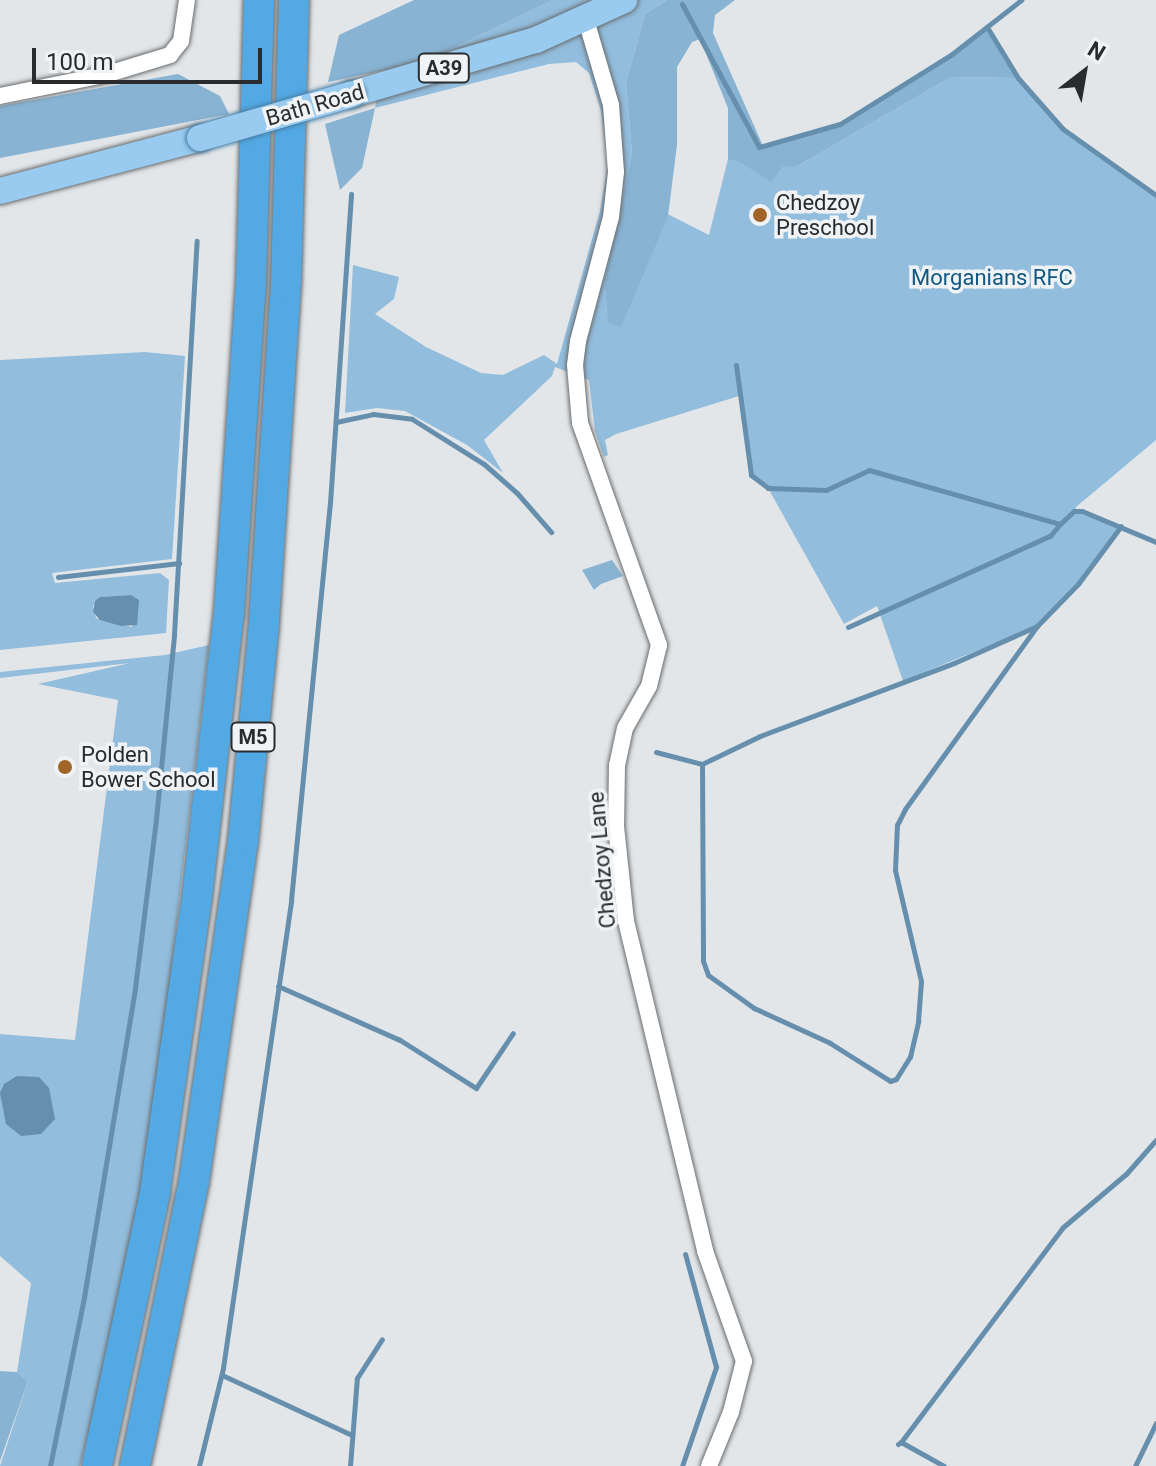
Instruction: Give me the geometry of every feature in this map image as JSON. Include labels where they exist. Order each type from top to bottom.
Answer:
[{"type":"highway","name":"M5","points":[[97,1466],[155,1192],[197,897],[229,613],[251,284],[259,0]]},
{"type":"highway","name":"M5","points":[[135,1466],[194,1181],[243,841],[264,622],[286,283],[294,0]]},
{"type":"main road","name":"Bath Road","points":[[0,191],[200,138],[536,40],[586,20],[624,0]]},
{"type":"street","points":[[0,96],[108,74],[170,55],[181,41],[187,0]]},
{"type":"street","name":"Chedzoy Lane","points":[[586,20],[611,105],[616,172],[611,217],[578,341],[575,365],[580,423],[659,645],[653,675],[625,728],[617,765],[616,826],[626,921],[705,1251],[744,1361],[731,1412],[709,1466]]},
{"type":"green space","name":"Morganians RFC","points":[[553,0],[667,0],[645,14],[626,83],[632,153],[605,279],[634,197],[709,235],[728,159],[774,161],[796,167],[951,77],[1018,78],[1063,129],[1156,195],[1156,440],[1076,507],[1075,511],[1121,526],[1078,584],[1037,626],[903,681],[877,606],[844,624],[768,488],[751,475],[739,396],[616,434],[605,440],[608,455],[604,457],[595,431],[589,380],[555,367],[552,376],[484,440],[503,473],[467,445],[405,411],[377,408],[345,413],[353,265],[399,277],[394,299],[375,314],[426,347],[481,373],[503,375],[544,355],[557,364],[600,211],[608,165],[601,111],[589,73],[576,62],[549,64],[375,108],[380,73],[424,62]]},
{"type":"green space","points":[[145,352],[185,356],[172,559],[52,573],[55,583],[160,573],[169,580],[166,633],[0,650],[0,360]],"holes":[[[131,595],[132,627],[96,618],[93,606],[100,597]]]},
{"type":"green space","points":[[209,645],[152,1135],[118,1314],[80,1466],[0,1466],[28,1381],[17,1372],[31,1283],[0,1256],[0,1034],[75,1040],[118,700],[38,684],[130,663],[0,678],[0,672],[165,655]]},
{"type":"shaded area","points":[[414,0],[553,0],[424,62],[328,82],[339,35]]},
{"type":"shaded area","points":[[667,0],[735,0],[715,15],[713,33],[763,146],[840,123],[952,54],[987,27],[1018,78],[951,77],[796,167],[783,166],[771,182],[740,162],[728,159],[728,108],[700,39],[692,42],[677,67],[677,145],[668,216],[621,327],[608,322],[605,279],[632,153],[626,83],[645,14]]},
{"type":"shaded area","points":[[178,74],[220,96],[229,114],[0,158],[0,106]]},
{"type":"shaded area","points":[[375,108],[362,168],[340,190],[325,124]]},
{"type":"shaded area","points":[[612,560],[623,576],[594,590],[582,570]]},
{"type":"shaded area","points":[[131,595],[139,600],[137,625],[121,626],[100,620],[93,612],[95,601],[100,597]]},
{"type":"shaded area","points":[[17,1076],[39,1077],[49,1088],[55,1119],[41,1134],[21,1136],[6,1124],[0,1093],[4,1084]]},
{"type":"shaded area","points":[[0,1371],[17,1372],[28,1381],[0,1461]]},
{"type":"waterway","points":[[682,4],[759,147],[840,124],[952,54],[1021,0]]},
{"type":"waterway","points":[[987,27],[1018,78],[1063,129],[1156,195]]},
{"type":"waterway","points":[[199,1466],[223,1368],[291,900],[330,503],[351,194]]},
{"type":"waterway","points":[[50,1466],[84,1297],[135,988],[156,819],[174,634],[197,241]]},
{"type":"waterway","points":[[736,365],[751,475],[768,488],[826,490],[869,470],[1060,524],[1074,511],[1082,511],[1156,542]]},
{"type":"waterway","points":[[336,422],[373,414],[412,419],[484,464],[517,493],[551,532]]},
{"type":"waterway","points":[[848,627],[1050,536],[1060,524]]},
{"type":"waterway","points":[[656,752],[702,764],[760,736],[954,663],[1037,626],[1078,584],[1121,526]]},
{"type":"waterway","points":[[58,577],[179,563]]},
{"type":"waterway","points":[[702,764],[703,961],[708,975],[754,1008],[830,1043],[890,1081],[896,1079],[910,1057],[918,1021],[921,981],[895,870],[897,825],[905,809],[1037,626]]},
{"type":"waterway","points":[[278,986],[400,1040],[476,1088],[513,1033]]},
{"type":"waterway","points":[[901,1442],[1062,1228],[1126,1174],[1156,1140]]},
{"type":"waterway","points":[[682,1466],[716,1367],[685,1254]]},
{"type":"waterway","points":[[350,1466],[357,1378],[382,1339]]},
{"type":"waterway","points":[[222,1375],[352,1435]]},
{"type":"waterway","points":[[1135,1466],[1156,1423]]},
{"type":"waterway","points":[[898,1444],[901,1442],[944,1466]]},
{"type":"place","name":"Chedzoy Preschool","points":[[760,215]]},
{"type":"place","name":"Polden Bower School","points":[[65,767]]}]
